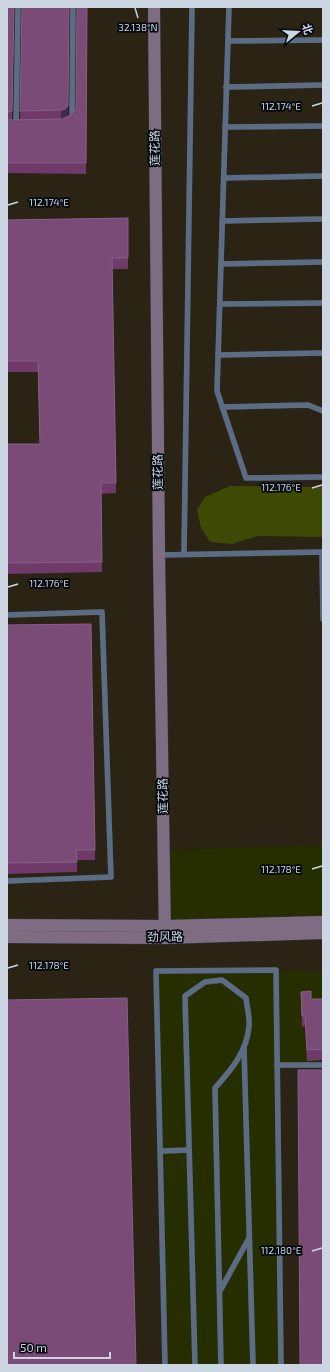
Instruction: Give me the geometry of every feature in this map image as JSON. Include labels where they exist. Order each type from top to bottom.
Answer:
[{"type":"street","name":"莲花路","points":[[154,7],[159,555],[165,932]]},
{"type":"street","name":"劲风路","points":[[7,937],[165,932],[323,922]]},
{"type":"street","name":"劲风路","points":[[7,925],[165,932],[323,933]]},
{"type":"lane","points":[[18,7],[14,126],[24,125]]},
{"type":"lane","points":[[68,123],[72,118],[73,7]]},
{"type":"lane","points":[[184,554],[192,7]]},
{"type":"lane","points":[[229,7],[217,391],[246,478],[323,476]]},
{"type":"lane","points":[[228,41],[323,40]]},
{"type":"lane","points":[[226,87],[323,85]]},
{"type":"lane","points":[[225,127],[323,126]]},
{"type":"lane","points":[[224,178],[323,176]]},
{"type":"lane","points":[[222,221],[323,220]]},
{"type":"lane","points":[[221,264],[323,262]]},
{"type":"lane","points":[[220,304],[323,303]]},
{"type":"lane","points":[[218,355],[323,353]]},
{"type":"lane","points":[[222,406],[308,405],[323,411]]},
{"type":"lane","points":[[159,555],[322,552],[323,619]]},
{"type":"lane","points":[[7,615],[102,612],[111,877],[7,881]]},
{"type":"lane","points":[[165,1365],[156,970],[276,970],[281,1365]]},
{"type":"lane","points":[[195,1365],[185,996],[205,982],[222,980],[246,998],[249,1025],[244,1048],[253,1365]]},
{"type":"lane","points":[[221,1365],[215,1088],[233,1068],[244,1048]]},
{"type":"lane","points":[[277,1066],[323,1065]]},
{"type":"lane","points":[[160,1151],[189,1150]]},
{"type":"lane","points":[[219,1292],[250,1237]]},
{"type":"shaded area","points":[[7,7],[323,7],[323,1365],[7,1365]]},
{"type":"green space","points":[[230,486],[323,487],[323,537],[258,536],[232,544],[210,542],[201,528],[197,510],[205,497]]},
{"type":"green space","points":[[323,845],[323,922],[165,926],[164,850]]},
{"type":"green space","points":[[276,970],[323,972],[323,1065],[277,1065],[281,1365],[165,1365],[156,971]]},
{"type":"building","points":[[7,7],[14,7],[12,111],[7,112]]},
{"type":"building","points":[[22,7],[69,7],[68,106],[65,109],[20,111]]},
{"type":"building","points":[[77,7],[87,7],[86,163],[7,163],[7,120],[62,119],[71,115],[76,108]]},
{"type":"building","points":[[128,218],[128,258],[112,258],[116,483],[101,483],[102,562],[7,563],[7,444],[40,444],[38,361],[7,361],[7,220]]},
{"type":"building","points":[[91,624],[95,850],[76,850],[77,862],[7,863],[7,625]]},
{"type":"building","points":[[311,991],[311,999],[323,999],[323,1049],[307,1050],[305,1016],[302,1016],[301,992]]},
{"type":"building","points":[[127,998],[136,1365],[7,1365],[7,1000]]},
{"type":"building","points":[[298,1070],[323,1070],[323,1365],[300,1365]]}]
